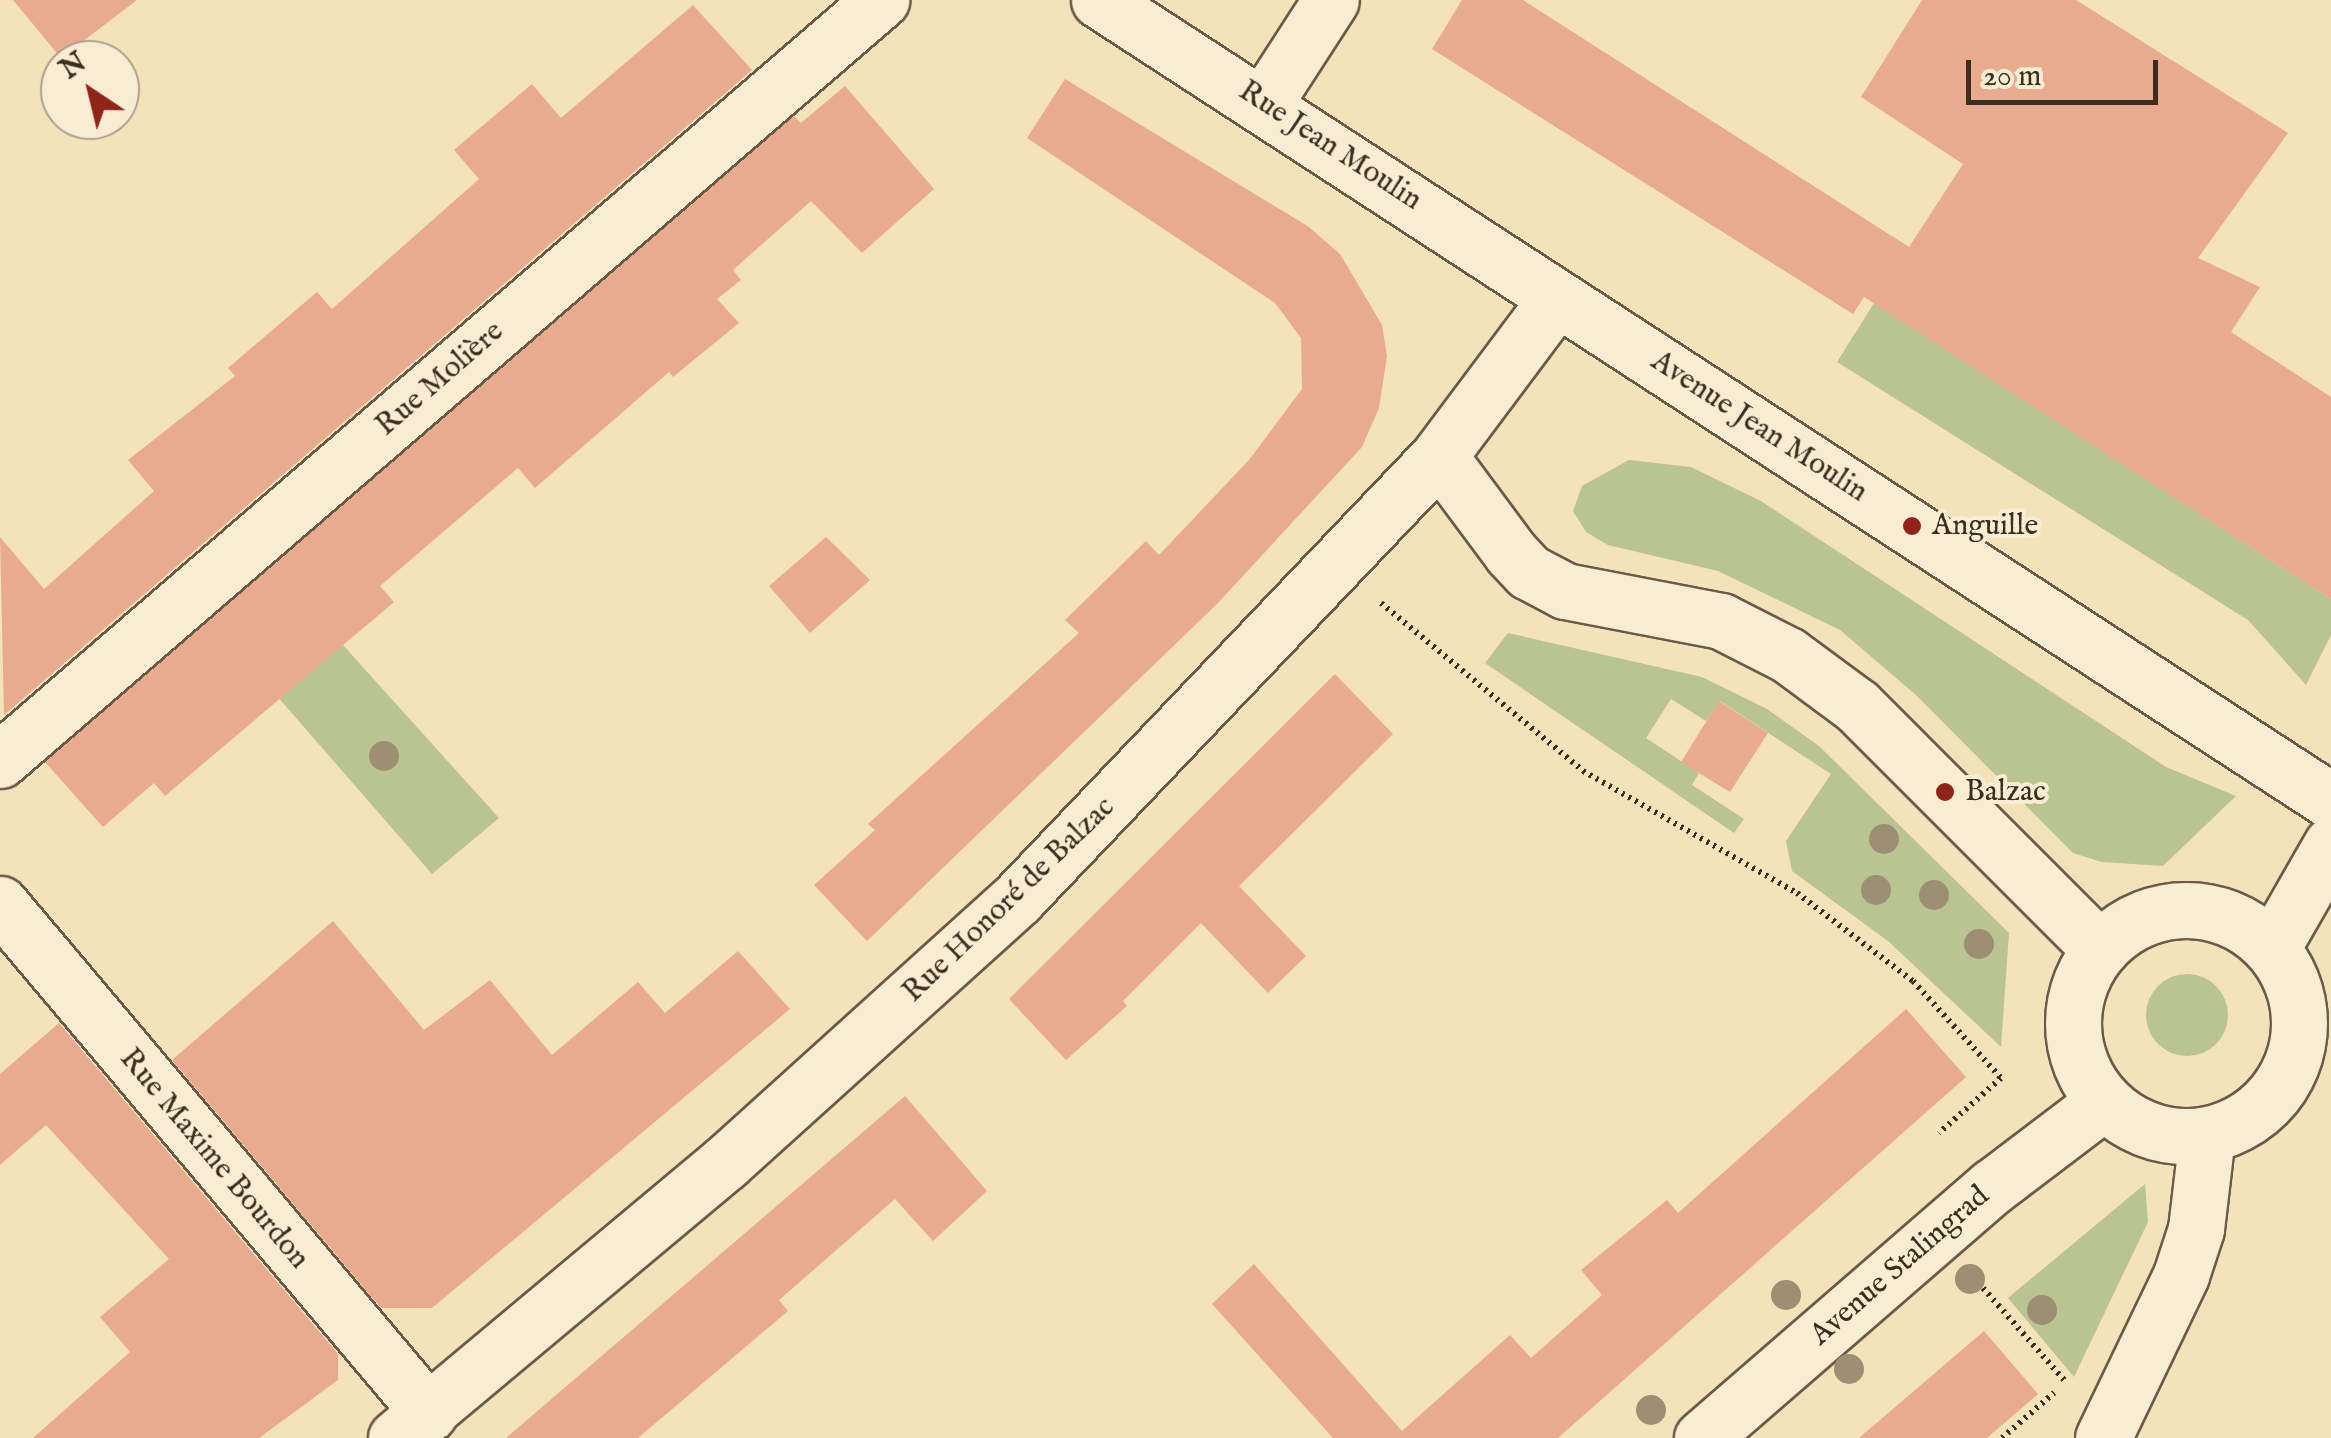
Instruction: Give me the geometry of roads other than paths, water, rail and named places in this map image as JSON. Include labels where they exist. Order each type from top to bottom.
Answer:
[{"type":"street","name":"Rue Molière","points":[[0,760],[881,0]]},
{"type":"street","name":"Rue Jean Moulin","points":[[1099,0],[1264,102],[1557,298]]},
{"type":"street","points":[[1264,102],[1331,0]]},
{"type":"street","name":"Rue Honoré de Balzac","points":[[413,1425],[725,1164],[1018,898],[1339,566],[1439,456],[1557,298]]},
{"type":"street","name":"Avenue Jean Moulin","points":[[1557,298],[2331,801]]},
{"type":"street","points":[[1439,456],[1512,553],[1547,583],[1590,598],[1721,621],[1824,680],[2100,948]]},
{"type":"street","points":[[2272,948],[2331,845]]},
{"type":"street","name":"Rue Maxime Bourdon","points":[[0,904],[413,1425]]},
{"type":"street","points":[[2205,910],[2242,924],[2272,948],[2290,977],[2299,1010],[2287,1076],[2267,1102],[2208,1135],[2152,1130],[2104,1102],[2074,1042],[2072,1010],[2100,948],[2130,924],[2166,911],[2205,910]]},
{"type":"street","name":"Avenue Stalingrad","points":[[1702,1438],[1992,1187],[2104,1102]]},
{"type":"street","points":[[2104,1436],[2181,1274],[2196,1229],[2208,1135]]},
{"type":"place","name":"Anguille","points":[[1912,526]]},
{"type":"place","name":"Balzac","points":[[1945,792]]}]
